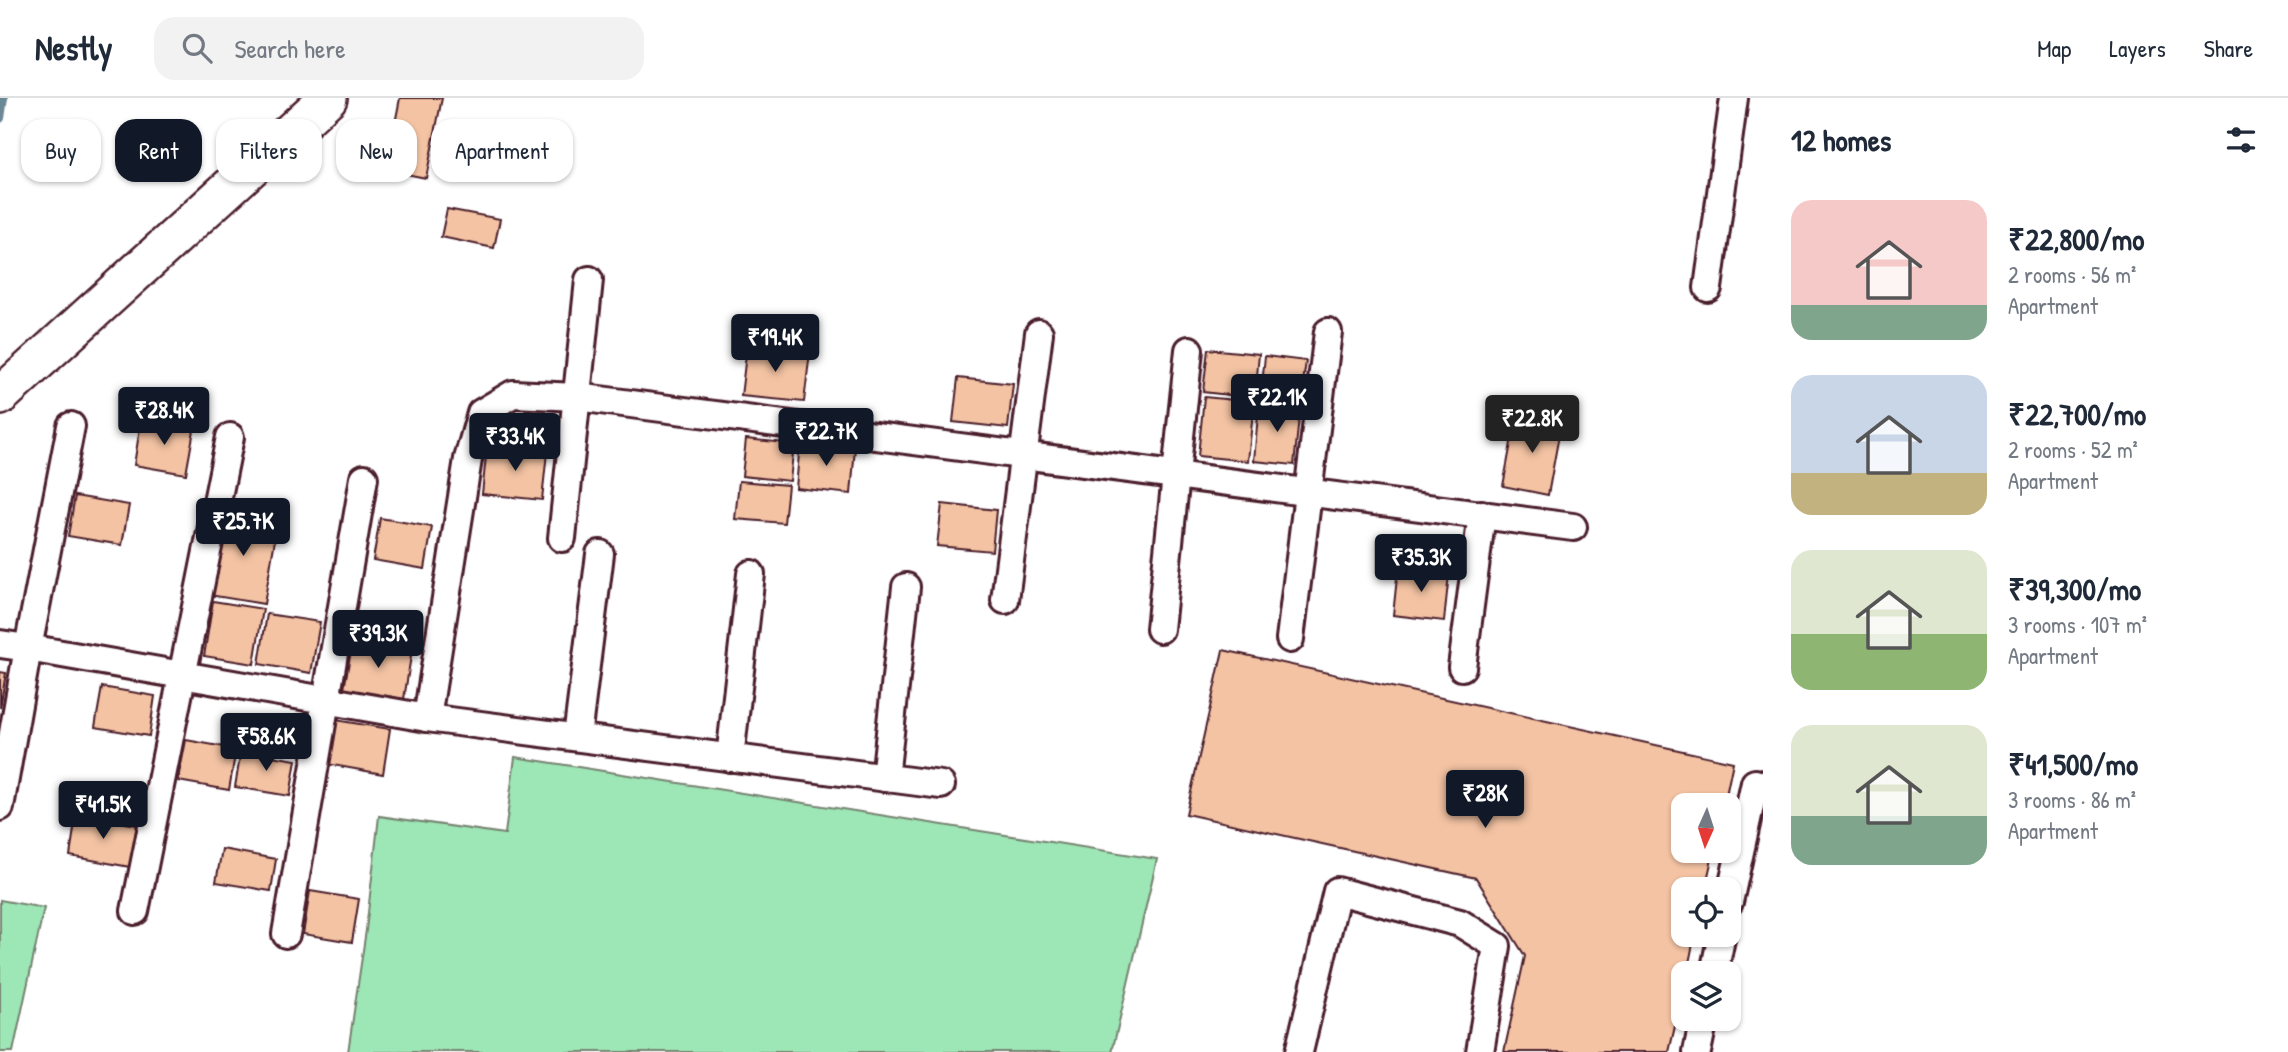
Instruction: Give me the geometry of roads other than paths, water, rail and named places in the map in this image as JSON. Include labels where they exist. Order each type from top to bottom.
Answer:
[{"type":"main road","points":[[0,396],[328,98]]},
{"type":"street","points":[[1708,288],[1734,98]]},
{"type":"street","points":[[562,538],[589,281]]},
{"type":"street","points":[[1290,639],[1328,332]]},
{"type":"street","points":[[1005,600],[1039,333]]},
{"type":"street","points":[[1160,629],[1189,350]]},
{"type":"street","points":[[427,718],[468,459],[481,413],[513,394],[577,397],[1573,527]]},
{"type":"street","points":[[0,807],[71,426]]},
{"type":"street","points":[[135,911],[230,437]]},
{"type":"street","points":[[286,934],[363,478]]},
{"type":"street","points":[[1462,667],[1482,514]]},
{"type":"street","points":[[577,737],[600,554]]},
{"type":"street","points":[[730,758],[751,574]]},
{"type":"street","points":[[885,778],[906,587]]},
{"type":"street","points":[[0,644],[427,718],[941,785]]},
{"type":"street","points":[[1734,877],[1755,783]]},
{"type":"street","points":[[1299,1052],[1337,891],[1460,923],[1497,946],[1480,1052]]},
{"type":"street","points":[[1697,1052],[1701,1031]]},
{"type":"waterway","points":[[0,118],[3,98]]}]
